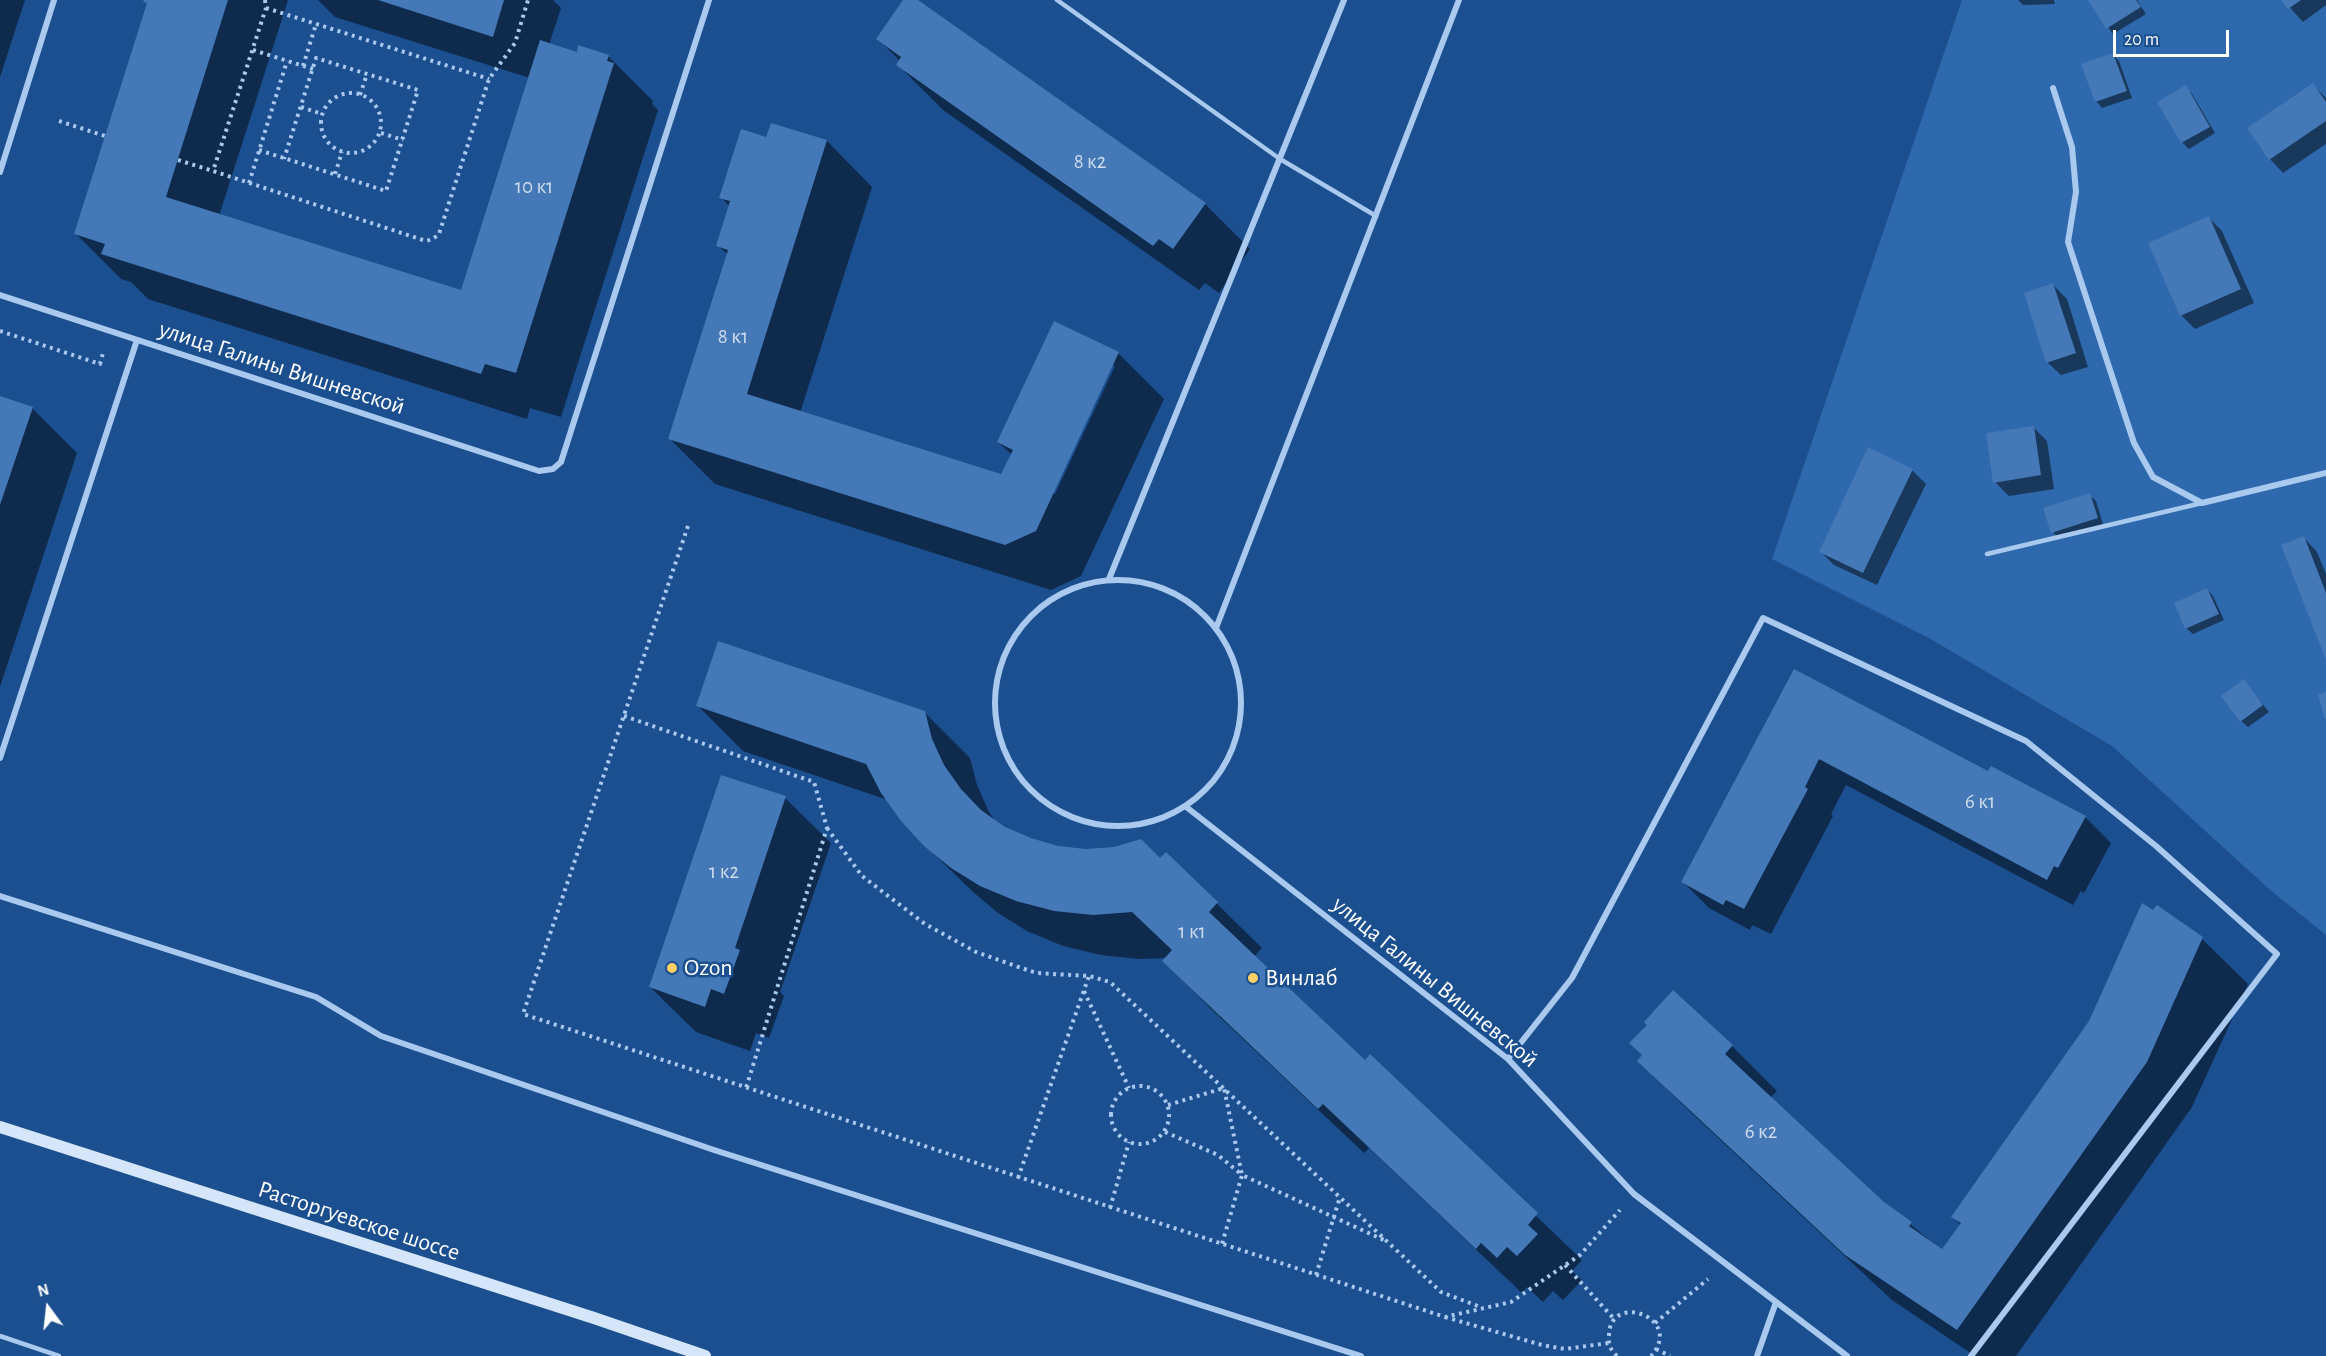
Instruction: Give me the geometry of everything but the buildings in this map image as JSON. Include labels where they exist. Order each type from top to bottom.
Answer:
[{"type":"main road","name":"Расторгуевское шоссе","points":[[0,1128],[705,1356]]},
{"type":"street","points":[[0,172],[54,0]]},
{"type":"street","name":"улица Галины Вишневской","points":[[0,295],[539,471],[553,469],[561,462],[709,0]]},
{"type":"street","points":[[1109,579],[1344,0]]},
{"type":"street","points":[[1216,628],[1459,0]]},
{"type":"street","points":[[2053,88],[2072,147],[2076,192],[2068,242],[2134,442],[2153,477],[2202,503],[2326,473]]},
{"type":"street","points":[[0,758],[137,340]]},
{"type":"street","points":[[1109,579],[1150,583],[1187,600],[1216,628],[1235,663],[1241,704],[1238,723],[1234,743],[1215,778],[1185,806],[1148,822],[1107,826],[1068,816],[1034,794],[1009,761],[995,722],[995,681],[1009,643],[1035,611],[1069,589],[1109,579]]},
{"type":"street","points":[[1508,1059],[1572,978],[1763,618],[2026,741],[2156,846],[2277,954],[1971,1356]]},
{"type":"street","name":"улица Галины Вишневской","points":[[1185,806],[1508,1059],[1634,1194],[1846,1356]]},
{"type":"street","points":[[0,896],[316,997],[381,1036],[714,1150],[1361,1356]]},
{"type":"street","points":[[1757,1356],[1776,1302]]},
{"type":"lane","points":[[1057,0],[1280,159],[1376,216]]},
{"type":"lane","points":[[1987,554],[2202,503]]},
{"type":"lane","points":[[0,1336],[59,1356]]},
{"type":"path","points":[[213,171],[253,50],[266,8],[266,0]]},
{"type":"path","points":[[178,160],[426,241],[434,239],[439,234],[489,79],[515,43],[528,0]]},
{"type":"path","points":[[266,8],[489,79]]},
{"type":"path","points":[[303,66],[316,24]]},
{"type":"path","points":[[253,50],[313,69]]},
{"type":"path","points":[[259,150],[284,159],[386,191],[418,90],[316,58],[284,159]]},
{"type":"path","points":[[249,183],[287,61]]},
{"type":"path","points":[[360,95],[367,74]]},
{"type":"path","points":[[354,92],[360,95],[367,97],[377,106],[382,119],[381,133],[374,145],[362,153],[349,154],[336,150],[326,140],[321,128],[322,114],[329,102],[340,95],[354,92]]},
{"type":"path","points":[[301,107],[322,114]]},
{"type":"path","points":[[59,122],[105,136]]},
{"type":"path","points":[[381,133],[403,140]]},
{"type":"path","points":[[335,174],[342,152]]},
{"type":"path","points":[[0,331],[100,364]]},
{"type":"path","points":[[688,526],[523,1014],[1444,1317],[1542,1345],[1565,1349],[1609,1343]]},
{"type":"path","points":[[624,716],[814,782],[828,828],[862,876],[925,924],[976,952],[1036,973],[1089,976],[1110,982],[1441,1292],[1484,1308]]},
{"type":"path","points":[[747,1088],[828,828]]},
{"type":"path","points":[[1018,1178],[1089,976]]},
{"type":"path","points":[[1084,990],[1129,1088]]},
{"type":"path","points":[[1138,1085],[1156,1090],[1168,1105],[1168,1123],[1158,1139],[1149,1143],[1129,1142],[1114,1130],[1111,1120],[1114,1101],[1120,1093],[1129,1088],[1138,1085]]},
{"type":"path","points":[[1168,1105],[1224,1088]]},
{"type":"path","points":[[1221,1244],[1242,1174],[1224,1088]]},
{"type":"path","points":[[1164,1132],[1218,1155],[1242,1174],[1390,1244]]},
{"type":"path","points":[[1110,1208],[1129,1142]]},
{"type":"path","points":[[1444,1317],[1511,1302],[1580,1255],[1634,1194]]},
{"type":"path","points":[[1317,1275],[1340,1197]]},
{"type":"path","points":[[1655,1323],[1725,1264]]},
{"type":"path","points":[[1564,1265],[1615,1320]]},
{"type":"path","points":[[1617,1356],[1609,1343],[1609,1331],[1615,1320],[1624,1313],[1636,1311],[1647,1315],[1655,1323],[1659,1334],[1656,1349],[1651,1356]]},
{"type":"path","points":[[1656,1349],[1670,1356]]},
{"type":"shaded area","points":[[1962,0],[2326,0],[2326,935],[2269,889],[2112,746],[1929,638],[1772,559]]},
{"type":"place","name":"Ozon","points":[[672,968]]},
{"type":"place","name":"Винлаб","points":[[1253,978]]}]
